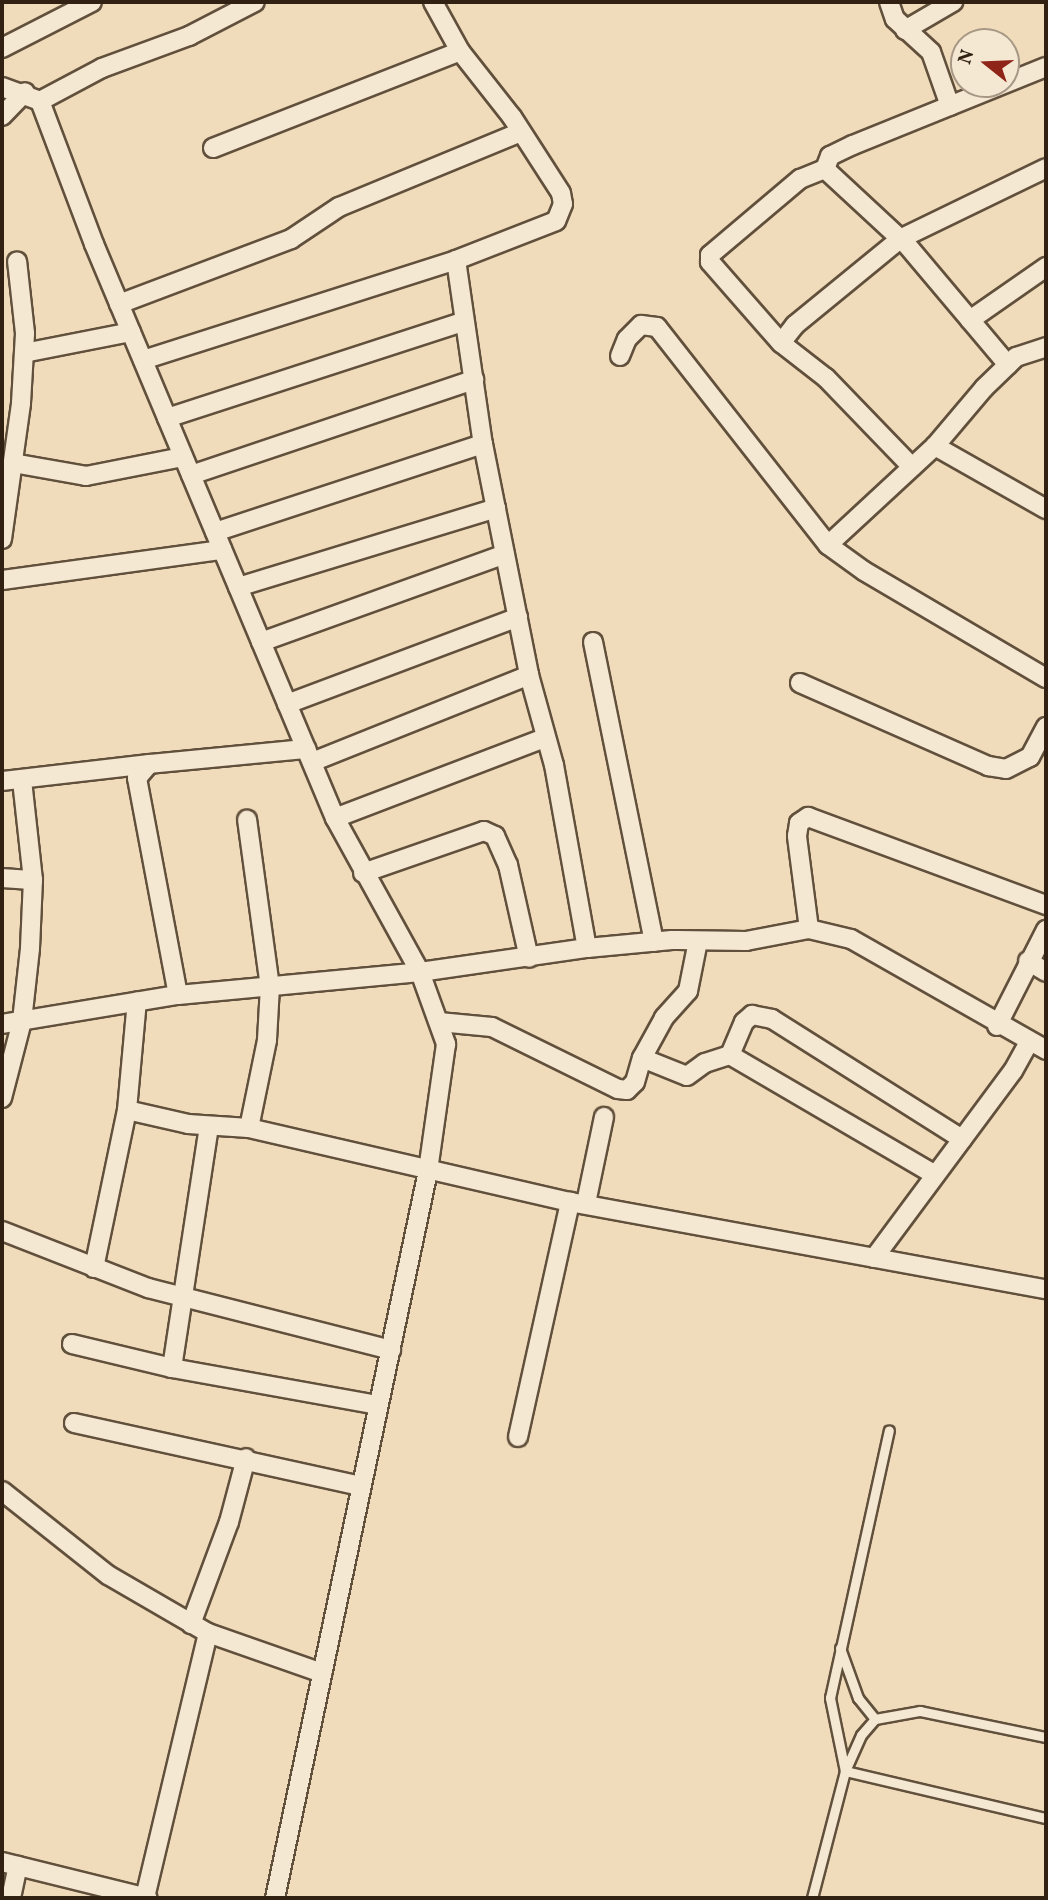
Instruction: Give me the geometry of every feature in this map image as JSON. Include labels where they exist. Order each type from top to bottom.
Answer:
[{"type":"street","points":[[2,48],[92,2]]},
{"type":"street","points":[[2,116],[33,97],[189,36],[256,2]]},
{"type":"street","points":[[143,360],[456,260],[543,227],[561,213],[561,193],[521,132],[460,51],[433,2]]},
{"type":"street","points":[[889,2],[905,30],[918,37],[930,52],[950,106]]},
{"type":"street","points":[[905,30],[953,2]]},
{"type":"street","points":[[213,148],[460,51]]},
{"type":"street","points":[[912,467],[826,378],[782,343],[710,262],[710,255],[800,179],[825,169],[830,156],[1046,67]]},
{"type":"street","points":[[2,87],[33,97],[335,818],[420,972],[446,1044],[428,1171],[275,1898]]},
{"type":"street","points":[[119,304],[291,239],[338,207],[521,132]]},
{"type":"street","points":[[782,343],[795,324],[900,239],[1046,168]]},
{"type":"street","points":[[825,169],[900,239],[1008,365]]},
{"type":"street","points":[[456,260],[483,444],[529,676],[544,738],[554,765],[587,948]]},
{"type":"street","points":[[2,539],[13,463],[9,440],[24,353],[17,261]]},
{"type":"street","points":[[970,320],[1046,267]]},
{"type":"street","points":[[167,418],[463,322]]},
{"type":"street","points":[[620,356],[627,339],[641,325],[657,327],[828,545],[864,571],[1046,678]]},
{"type":"street","points":[[24,353],[131,332]]},
{"type":"street","points":[[828,545],[935,446],[1016,357],[1046,348]]},
{"type":"street","points":[[191,475],[474,380]]},
{"type":"street","points":[[215,532],[483,444]]},
{"type":"street","points":[[935,446],[1046,509]]},
{"type":"street","points":[[13,463],[86,476],[183,457]]},
{"type":"street","points":[[237,587],[496,508]]},
{"type":"street","points":[[2,580],[222,550]]},
{"type":"street","points":[[261,642],[505,554]]},
{"type":"street","points":[[287,704],[518,617]]},
{"type":"street","points":[[593,642],[654,942]]},
{"type":"street","points":[[2,781],[149,764],[309,756],[529,676]]},
{"type":"street","points":[[800,683],[988,766],[1006,769],[1030,757],[1046,727]]},
{"type":"street","points":[[335,818],[544,738]]},
{"type":"street","points":[[149,764],[137,778],[178,995]]},
{"type":"street","points":[[2,1098],[22,1021],[33,880],[22,779]]},
{"type":"street","points":[[809,929],[797,836],[799,823],[808,817],[1046,905]]},
{"type":"street","points":[[247,820],[270,987],[267,1041],[249,1128]]},
{"type":"street","points":[[363,873],[484,831],[495,836],[508,865],[529,958]]},
{"type":"street","points":[[2,878],[33,880]]},
{"type":"street","points":[[2,1024],[178,995],[420,972],[587,948],[654,942],[746,941],[809,929],[851,939],[997,1026],[1046,1050]]},
{"type":"street","points":[[997,1026],[1046,930]]},
{"type":"street","points":[[439,1022],[492,1027],[618,1089],[627,1090],[635,1082],[642,1058],[664,1018],[688,991],[698,941]]},
{"type":"street","points":[[1028,961],[1046,972]]},
{"type":"street","points":[[94,1268],[127,1110],[137,1001]]},
{"type":"street","points":[[730,1055],[744,1022],[752,1015],[772,1019],[962,1139]]},
{"type":"street","points":[[874,1258],[933,1174],[1013,1071],[1029,1042]]},
{"type":"street","points":[[642,1058],[687,1076],[705,1063],[730,1055],[933,1174]]},
{"type":"street","points":[[127,1110],[209,1127],[249,1128],[428,1171],[578,1203],[1046,1289]]},
{"type":"street","points":[[519,1437],[578,1203],[604,1117]]},
{"type":"street","points":[[172,1368],[209,1127]]},
{"type":"street","points":[[2,1231],[94,1268],[182,1298],[391,1350]]},
{"type":"street","points":[[72,1344],[172,1368],[378,1405]]},
{"type":"street","points":[[74,1423],[246,1458],[361,1486]]},
{"type":"street","points":[[191,1624],[229,1522],[246,1458]]},
{"type":"street","points":[[2,1491],[108,1575],[191,1624],[208,1633],[322,1673]]},
{"type":"street","points":[[11,1898],[10,1864],[101,1893],[147,1898],[208,1633]]},
{"type":"lane","points":[[845,1771],[830,1698],[839,1643],[888,1430]]},
{"type":"lane","points":[[839,1643],[858,1698],[875,1719]]},
{"type":"lane","points":[[812,1898],[845,1771],[862,1735],[875,1719],[920,1711],[1046,1737]]},
{"type":"lane","points":[[845,1771],[1046,1818]]}]
